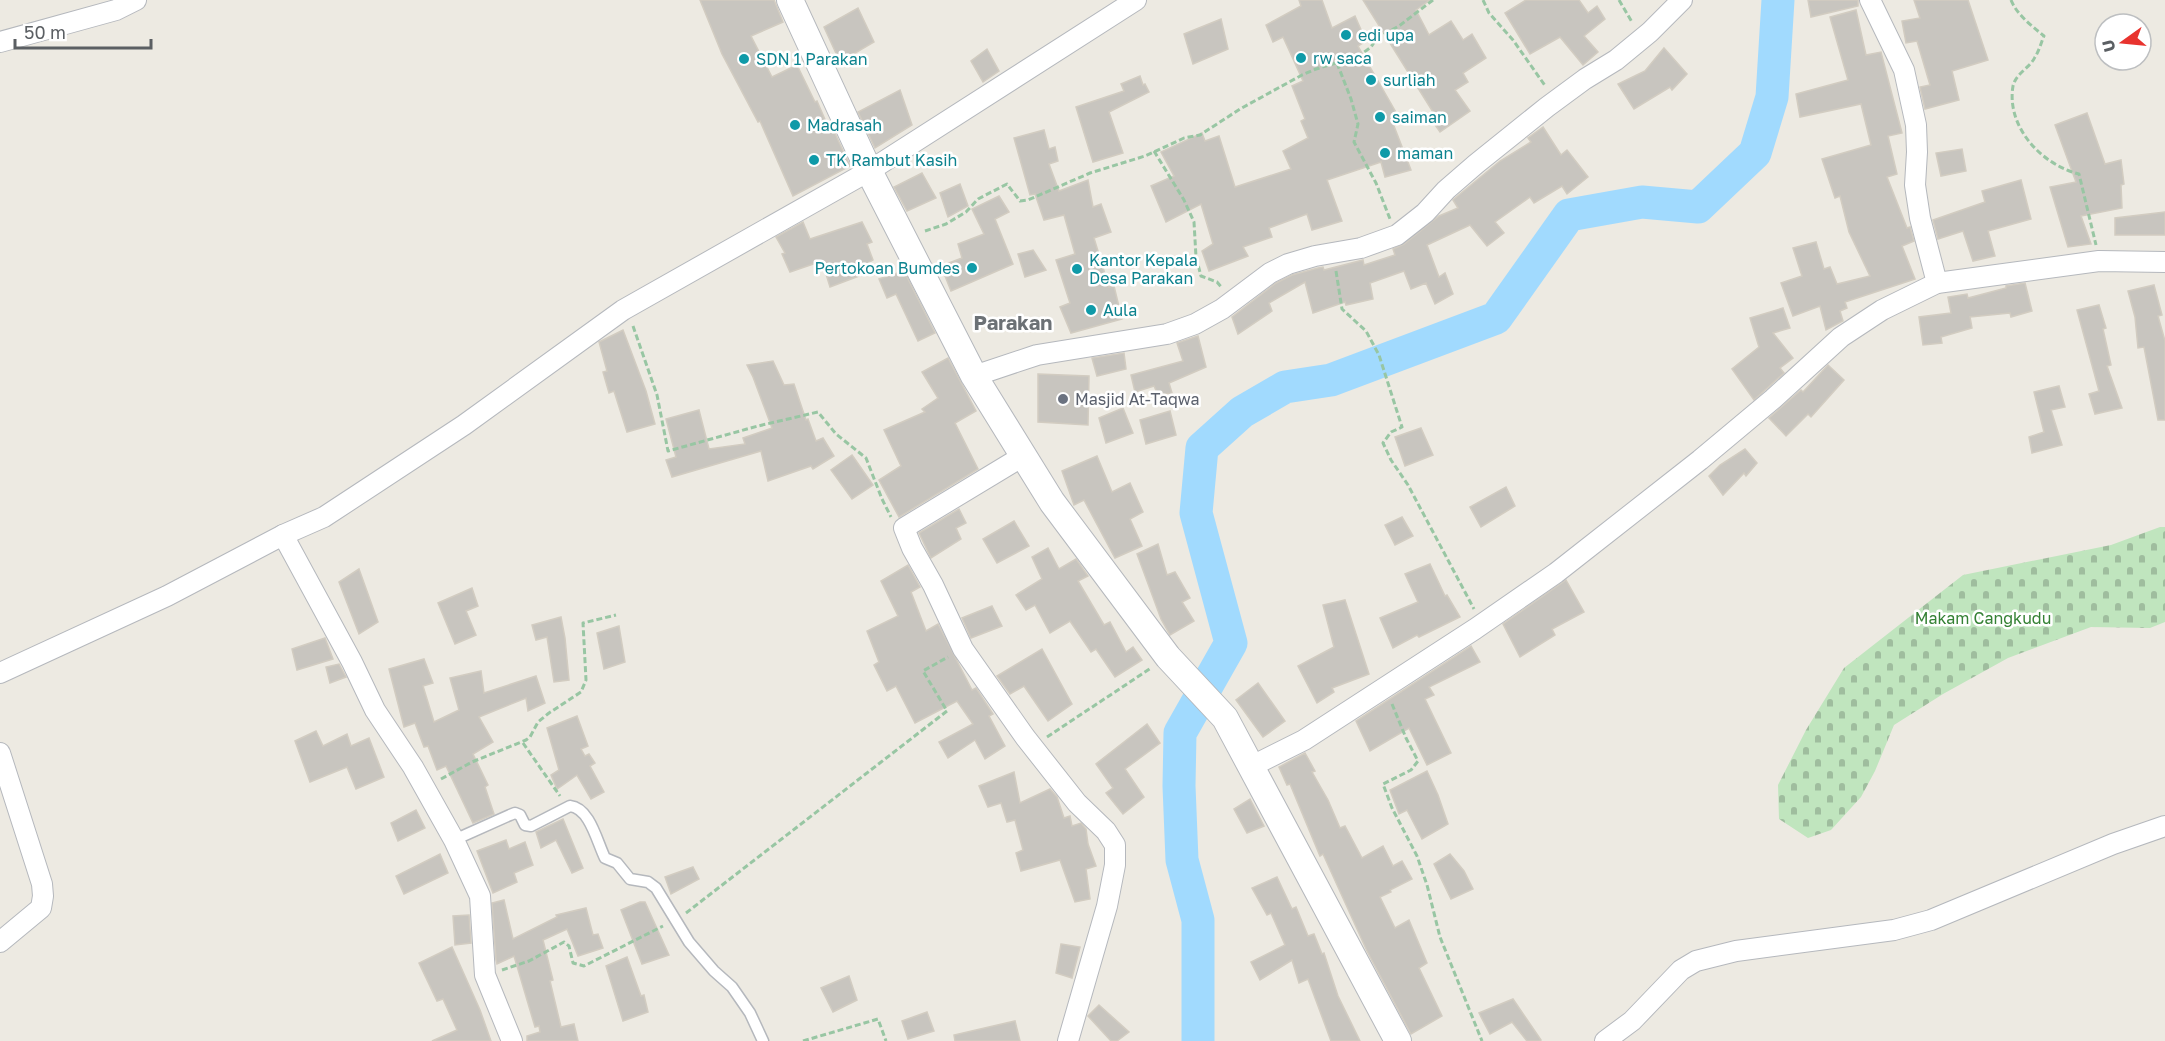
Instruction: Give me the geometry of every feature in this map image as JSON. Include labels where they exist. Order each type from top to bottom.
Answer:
[{"type":"street","points":[[0,42],[116,10],[136,0]]},
{"type":"street","points":[[790,0],[869,171],[974,376],[1052,502],[1168,657],[1225,718],[1398,1041]]},
{"type":"street","points":[[0,673],[167,596],[324,517],[464,425],[628,307],[869,171],[1136,0]]},
{"type":"street","points":[[974,376],[1037,355],[1167,334],[1195,324],[1234,301],[1270,273],[1288,264],[1334,252],[1361,248],[1397,235],[1425,213],[1468,171],[1547,107],[1616,60],[1682,0]]},
{"type":"street","points":[[1870,0],[1904,70],[1916,125],[1915,185],[1920,218],[1937,283]]},
{"type":"street","points":[[1250,767],[1304,740],[1557,573],[1691,467],[1773,399],[1842,337],[1882,309],[1937,283],[2099,261],[2165,262]]},
{"type":"street","points":[[1023,456],[904,528],[963,649],[1032,746],[1077,803],[1106,831],[1115,845],[1115,865],[1107,906],[1068,1041]]},
{"type":"street","points":[[283,536],[352,662],[375,710],[413,767],[454,840],[480,896],[485,975],[513,1041]]},
{"type":"street","points":[[0,753],[42,884],[43,896],[41,908],[0,942]]},
{"type":"street","points":[[1605,1041],[1632,1021],[1681,970],[1696,961],[1736,951],[1894,930],[1931,920],[2113,844],[2165,826]]},
{"type":"lane","points":[[454,840],[515,813],[520,815],[525,825],[531,826],[570,806],[576,807],[584,814],[593,829],[605,858],[617,863],[630,879],[648,882],[657,888],[675,921],[697,952],[732,987],[750,1013],[763,1041]]},
{"type":"path","points":[[906,241],[927,230],[946,224],[966,212],[978,199],[1007,184],[1020,201],[1184,138],[1200,135],[1239,109],[1281,86],[1316,69],[1359,56],[1371,47],[1377,38],[1399,26],[1433,0]]},
{"type":"path","points":[[1483,0],[1489,13],[1513,40],[1546,88]]},
{"type":"path","points":[[1619,0],[1639,41]]},
{"type":"path","points":[[2011,0],[2028,23],[2044,36],[2035,58],[2022,70],[2013,85],[2014,109],[2022,132],[2033,146],[2063,170],[2079,174],[2099,261]]},
{"type":"path","points":[[1337,63],[1358,124],[1354,142],[1376,183],[1397,235]]},
{"type":"path","points":[[1154,151],[1184,200],[1194,222],[1196,257],[1201,276],[1217,282],[1234,301]]},
{"type":"path","points":[[1334,252],[1342,309],[1366,332],[1379,355],[1402,427],[1391,432],[1383,443],[1453,566],[1482,624]]},
{"type":"path","points":[[628,307],[657,395],[668,451],[818,412],[836,434],[866,458],[882,499],[892,517],[904,528]]},
{"type":"path","points":[[423,787],[472,762],[522,742],[530,737],[538,722],[549,712],[581,692],[586,680],[583,623],[616,615]]},
{"type":"path","points":[[485,975],[529,961],[564,942],[569,946],[573,963],[584,966],[675,921],[947,711],[923,671],[963,649]]},
{"type":"path","points":[[1032,746],[1168,657]]},
{"type":"path","points":[[1385,687],[1406,738],[1418,760],[1411,770],[1383,784],[1392,808],[1416,856],[1427,885],[1440,937],[1482,1041]]},
{"type":"path","points":[[522,742],[559,795],[570,806]]},
{"type":"path","points":[[803,1041],[878,1019],[886,1041]]},
{"type":"green space","name":"Makam Cangkudu","points":[[2165,527],[2165,622],[2150,628],[2091,627],[2008,658],[1943,694],[1894,725],[1875,771],[1861,797],[1831,830],[1808,838],[1779,819],[1778,785],[1806,730],[1844,668],[1963,575],[2111,545]]},
{"type":"building","points":[[700,0],[774,0],[783,22],[751,36],[772,77],[797,65],[830,131],[833,129],[850,166],[793,196],[760,121],[758,122],[722,54]]},
{"type":"building","points":[[1299,0],[1322,0],[1332,28],[1355,16],[1366,41],[1358,46],[1401,121],[1394,126],[1411,170],[1385,177],[1381,162],[1327,180],[1342,221],[1312,230],[1307,214],[1269,228],[1272,237],[1243,247],[1248,256],[1209,271],[1202,251],[1213,244],[1201,204],[1166,222],[1151,186],[1174,176],[1161,152],[1202,133],[1205,141],[1219,136],[1235,187],[1291,169],[1283,151],[1308,138],[1301,121],[1305,119],[1292,86],[1303,81],[1283,37],[1273,42],[1266,25],[1301,6]]},
{"type":"building","points":[[1363,0],[1430,0],[1416,10],[1429,35],[1451,21],[1463,40],[1472,34],[1486,58],[1463,73],[1468,82],[1455,90],[1470,111],[1440,132],[1429,116],[1433,112]]},
{"type":"building","points":[[1526,0],[1579,0],[1588,13],[1597,6],[1605,19],[1584,36],[1598,52],[1583,65],[1560,37],[1530,54],[1505,13]]},
{"type":"building","points":[[1808,0],[1858,0],[1858,6],[1811,17]]},
{"type":"building","points":[[1914,0],[1968,0],[1988,60],[1952,71],[1959,100],[1925,109],[1920,87],[1930,85],[1917,41],[1906,43],[1902,21],[1920,18]]},
{"type":"building","points":[[858,8],[874,42],[840,62],[824,27]]},
{"type":"building","points":[[1856,10],[1866,55],[1881,52],[1902,133],[1888,136],[1897,174],[1887,177],[1914,241],[1902,246],[1915,279],[1845,302],[1847,308],[1840,311],[1843,321],[1826,330],[1820,306],[1793,316],[1781,283],[1802,276],[1793,248],[1816,242],[1824,269],[1830,267],[1837,284],[1870,276],[1849,232],[1840,196],[1835,198],[1822,159],[1871,145],[1861,104],[1800,117],[1796,94],[1848,80],[1830,17]]},
{"type":"building","points":[[1221,19],[1228,49],[1193,64],[1184,34]]},
{"type":"building","points":[[1664,48],[1687,74],[1672,90],[1670,87],[1634,109],[1618,84],[1645,71]]},
{"type":"building","points":[[987,49],[999,71],[983,82],[971,61]]},
{"type":"building","points":[[1140,76],[1149,92],[1109,112],[1123,153],[1093,162],[1076,107],[1124,91],[1121,84]]},
{"type":"building","points":[[900,90],[912,125],[875,148],[858,112]]},
{"type":"building","points":[[2087,113],[2105,164],[2121,160],[2124,184],[2121,185],[2122,208],[2081,216],[2091,244],[2068,247],[2050,187],[2076,182],[2055,125]]},
{"type":"building","points":[[1543,127],[1561,155],[1567,150],[1588,177],[1567,194],[1562,186],[1534,203],[1530,197],[1495,222],[1504,233],[1487,246],[1470,225],[1427,245],[1439,277],[1445,273],[1453,294],[1435,304],[1426,283],[1411,289],[1404,271],[1370,283],[1373,299],[1346,305],[1345,302],[1313,313],[1305,282],[1269,303],[1272,311],[1238,334],[1232,317],[1276,283],[1292,275],[1318,268],[1323,267],[1324,270],[1363,260],[1364,265],[1395,255],[1393,249],[1404,244],[1439,216],[1458,208],[1454,199],[1500,161],[1531,142],[1528,138]]},
{"type":"building","points":[[1044,130],[1049,149],[1055,147],[1058,161],[1049,164],[1059,191],[1088,180],[1093,207],[1101,204],[1111,232],[1094,238],[1109,287],[1114,286],[1122,319],[1071,333],[1060,307],[1070,303],[1056,260],[1075,254],[1064,215],[1044,220],[1035,194],[1030,195],[1014,138]]},
{"type":"building","points":[[1962,149],[1966,171],[1941,176],[1936,153]]},
{"type":"building","points":[[922,173],[936,198],[907,211],[894,187]]},
{"type":"building","points":[[2021,180],[2031,219],[1988,231],[1995,256],[1973,261],[1963,231],[1938,239],[1933,220],[1985,202],[1982,191]]},
{"type":"building","points":[[960,184],[968,206],[948,217],[940,193]]},
{"type":"building","points":[[999,196],[1009,212],[995,219],[1013,264],[951,291],[941,266],[962,258],[958,244],[984,234],[972,209]]},
{"type":"building","points":[[2165,212],[2165,235],[2115,235],[2115,218]]},
{"type":"building","points":[[803,222],[810,239],[862,222],[872,242],[867,244],[873,260],[856,270],[859,276],[830,287],[822,261],[790,272],[782,254],[785,253],[776,237]]},
{"type":"building","points":[[1033,250],[1046,270],[1025,277],[1018,254]]},
{"type":"building","points":[[904,271],[935,333],[918,341],[896,294],[887,298],[879,279]]},
{"type":"building","points":[[2025,283],[2032,311],[2011,317],[2010,313],[1970,317],[1972,328],[1941,337],[1942,343],[1923,345],[1919,317],[1951,313],[1948,297],[1967,294],[1968,298],[2006,288],[2006,286]]},
{"type":"building","points":[[2154,285],[2162,315],[2158,316],[2165,341],[2165,420],[2158,420],[2144,347],[2138,348],[2135,317],[2128,291]]},
{"type":"building","points":[[2099,305],[2106,328],[2103,329],[2111,365],[2107,366],[2122,408],[2095,414],[2089,394],[2099,391],[2077,310]]},
{"type":"building","points":[[1783,308],[1790,328],[1773,333],[1793,358],[1780,368],[1784,373],[1754,400],[1732,369],[1759,347],[1750,318]]},
{"type":"building","points":[[623,330],[646,391],[655,424],[627,432],[614,391],[609,393],[603,372],[607,371],[599,342]]},
{"type":"building","points":[[1198,336],[1206,367],[1169,383],[1172,393],[1158,395],[1154,386],[1135,392],[1131,375],[1183,361],[1177,343]]},
{"type":"building","points":[[1124,353],[1126,369],[1097,376],[1092,358]]},
{"type":"building","points":[[948,358],[976,411],[955,423],[978,469],[899,517],[879,480],[901,466],[884,430],[925,412],[922,409],[938,398],[922,372]]},
{"type":"building","points":[[773,361],[784,385],[794,384],[816,441],[823,438],[834,456],[813,469],[811,466],[768,481],[761,451],[672,477],[666,460],[676,457],[666,419],[699,410],[709,449],[745,444],[743,438],[772,428],[747,365]]},
{"type":"building","points":[[1828,365],[1844,380],[1811,417],[1808,414],[1786,436],[1769,418],[1801,390],[1803,392]]},
{"type":"building","name":"Masjid At-Taqwa","points":[[1038,374],[1089,376],[1088,425],[1038,422]]},
{"type":"building","points":[[2059,386],[2065,407],[2051,410],[2062,445],[2032,453],[2029,437],[2044,432],[2034,392]]},
{"type":"building","points":[[1123,408],[1133,433],[1106,443],[1099,418]]},
{"type":"building","points":[[1170,411],[1176,435],[1146,444],[1140,420]]},
{"type":"building","points":[[1421,428],[1433,455],[1405,466],[1395,437]]},
{"type":"building","points":[[1745,449],[1757,463],[1746,476],[1744,473],[1723,495],[1709,476],[1720,465]]},
{"type":"building","points":[[852,455],[873,485],[852,499],[831,470]]},
{"type":"building","points":[[1097,456],[1112,492],[1130,483],[1143,512],[1130,519],[1142,546],[1115,558],[1084,500],[1074,505],[1062,471]]},
{"type":"building","points":[[1506,487],[1515,506],[1481,527],[1470,507]]},
{"type":"building","points":[[959,509],[966,523],[956,528],[961,539],[931,558],[919,533]]},
{"type":"building","points":[[1402,517],[1413,536],[1395,545],[1385,525]]},
{"type":"building","points":[[1014,521],[1029,546],[997,563],[983,539]]},
{"type":"building","points":[[1158,544],[1167,575],[1175,572],[1190,598],[1182,602],[1194,621],[1170,635],[1161,619],[1137,554]]},
{"type":"building","points":[[1048,548],[1059,569],[1076,559],[1088,576],[1078,581],[1104,625],[1110,622],[1126,652],[1133,647],[1142,660],[1115,677],[1096,649],[1091,652],[1070,621],[1050,633],[1035,605],[1026,610],[1016,595],[1042,579],[1032,557]]},
{"type":"building","points":[[1430,564],[1445,596],[1447,595],[1460,617],[1393,648],[1380,618],[1418,602],[1405,574]]},
{"type":"building","points":[[908,565],[920,587],[911,592],[926,631],[938,624],[972,690],[976,688],[993,714],[989,716],[1005,746],[985,759],[975,740],[948,758],[939,742],[973,724],[957,701],[915,723],[896,686],[887,691],[874,665],[879,662],[867,631],[898,616],[881,581]]},
{"type":"building","points":[[359,569],[378,622],[359,634],[339,582]]},
{"type":"building","points":[[1566,580],[1584,612],[1552,629],[1555,635],[1520,657],[1503,624]]},
{"type":"building","points":[[472,588],[478,606],[466,611],[476,635],[455,644],[438,603]]},
{"type":"building","points":[[1345,600],[1369,674],[1332,688],[1334,692],[1317,703],[1298,666],[1334,647],[1323,605]]},
{"type":"building","points":[[992,606],[1002,626],[971,638],[962,618]]},
{"type":"building","points":[[561,617],[569,680],[554,682],[547,637],[536,640],[532,625]]},
{"type":"building","points":[[619,626],[625,662],[604,669],[597,633]]},
{"type":"building","points":[[325,638],[333,659],[297,670],[292,649]]},
{"type":"building","points":[[1471,646],[1480,662],[1429,687],[1434,695],[1425,699],[1451,753],[1427,765],[1409,728],[1370,751],[1356,721]]},
{"type":"building","points":[[1042,649],[1072,704],[1048,721],[1024,686],[1010,694],[997,676]]},
{"type":"building","points":[[424,659],[433,683],[423,686],[434,722],[459,710],[450,678],[481,671],[484,693],[536,676],[545,703],[528,711],[526,698],[479,717],[493,742],[473,754],[488,785],[485,787],[494,814],[473,823],[446,766],[437,770],[428,746],[424,747],[415,723],[404,727],[389,669]]},
{"type":"building","points":[[339,664],[346,677],[330,683],[326,667]]},
{"type":"building","points":[[1258,683],[1285,721],[1263,737],[1236,700]]},
{"type":"building","points":[[577,716],[588,746],[581,749],[585,756],[589,754],[595,763],[590,766],[604,792],[591,799],[577,775],[557,789],[551,775],[559,770],[547,728]]},
{"type":"building","points":[[1147,724],[1160,743],[1125,769],[1144,797],[1123,814],[1106,793],[1113,788],[1096,764]]},
{"type":"building","points":[[316,731],[323,746],[347,734],[351,746],[369,738],[384,777],[356,789],[347,767],[310,782],[295,741]]},
{"type":"building","points":[[1305,753],[1340,828],[1345,826],[1362,858],[1383,846],[1393,866],[1402,861],[1412,879],[1380,897],[1395,928],[1409,920],[1427,963],[1419,968],[1442,1016],[1411,1034],[1367,951],[1323,854],[1320,856],[1290,784],[1287,785],[1279,767]]},
{"type":"building","points":[[1427,771],[1448,824],[1422,839],[1407,810],[1399,814],[1390,790]]},
{"type":"building","points":[[1014,772],[1020,803],[1050,789],[1057,797],[1064,818],[1070,816],[1072,826],[1081,823],[1086,829],[1088,844],[1096,866],[1086,869],[1090,899],[1075,902],[1060,860],[1021,871],[1016,853],[1023,850],[1015,820],[1007,822],[1001,803],[988,807],[979,786]]},
{"type":"building","points":[[1250,799],[1264,826],[1247,833],[1234,809]]},
{"type":"building","points":[[416,810],[425,828],[398,841],[391,823]]},
{"type":"building","points":[[563,819],[583,868],[572,873],[556,840],[541,848],[536,832]]},
{"type":"building","points":[[506,840],[509,849],[525,842],[533,865],[514,873],[517,882],[493,893],[477,851]]},
{"type":"building","points":[[440,854],[448,873],[404,894],[396,876]]},
{"type":"building","points":[[1450,854],[1464,871],[1473,889],[1451,899],[1434,864]]},
{"type":"building","points":[[693,867],[699,879],[671,894],[665,877]]},
{"type":"building","points":[[1277,877],[1292,909],[1296,907],[1308,936],[1314,934],[1322,954],[1324,953],[1338,996],[1360,1041],[1331,1041],[1308,979],[1299,983],[1292,960],[1260,980],[1251,962],[1285,945],[1271,913],[1267,915],[1252,888]]},
{"type":"building","points":[[504,900],[513,939],[557,917],[556,915],[586,908],[593,935],[598,934],[603,948],[578,956],[567,929],[543,940],[561,1027],[574,1024],[578,1041],[527,1041],[527,1036],[540,1032],[539,1026],[535,1027],[514,956],[497,964],[496,960],[492,903]]},
{"type":"building","points":[[645,902],[669,955],[642,964],[621,910]]},
{"type":"building","points":[[469,915],[471,943],[455,945],[453,916]]},
{"type":"building","points":[[1061,944],[1080,947],[1072,978],[1056,973]]},
{"type":"building","points":[[452,947],[491,1041],[432,1041],[457,1030],[443,999],[437,1001],[419,963]]},
{"type":"building","points":[[627,957],[641,996],[644,995],[648,1012],[623,1021],[606,966]]},
{"type":"building","points":[[849,976],[857,1000],[833,1012],[821,988]]},
{"type":"building","points":[[1513,999],[1541,1040],[1527,1041],[1512,1022],[1490,1034],[1479,1013]]},
{"type":"building","points":[[1099,1005],[1129,1032],[1117,1041],[1111,1041],[1088,1016]]},
{"type":"building","points":[[927,1012],[934,1031],[908,1039],[902,1021]]},
{"type":"building","points":[[1015,1021],[1020,1041],[955,1041],[954,1035]]},
{"type":"waterway","points":[[1198,1041],[1198,920],[1182,860],[1179,786],[1180,733],[1231,643],[1196,513],[1202,448],[1242,412],[1285,387],[1331,380],[1496,318],[1569,215],[1642,202],[1698,207],[1755,153],[1772,97],[1778,0]]},
{"type":"place","name":"edi upa","points":[[1346,35]]},
{"type":"place","name":"rw saca","points":[[1301,58]]},
{"type":"place","name":"SDN 1 Parakan","points":[[744,59]]},
{"type":"place","name":"surliah","points":[[1371,80]]},
{"type":"place","name":"saiman","points":[[1380,117]]},
{"type":"place","name":"Madrasah","points":[[795,125]]},
{"type":"place","name":"maman","points":[[1385,153]]},
{"type":"place","name":"TK Rambut Kasih","points":[[814,160]]},
{"type":"place","name":"Pertokoan Bumdes","points":[[972,268]]},
{"type":"place","name":"Kantor Kepala Desa Parakan","points":[[1077,269]]},
{"type":"place","name":"Aula","points":[[1091,310]]},
{"type":"place","name":"Masjid At-Taqwa","points":[[1063,399]]},
{"type":"district","name":"Parakan","points":[[1013,323]]}]
